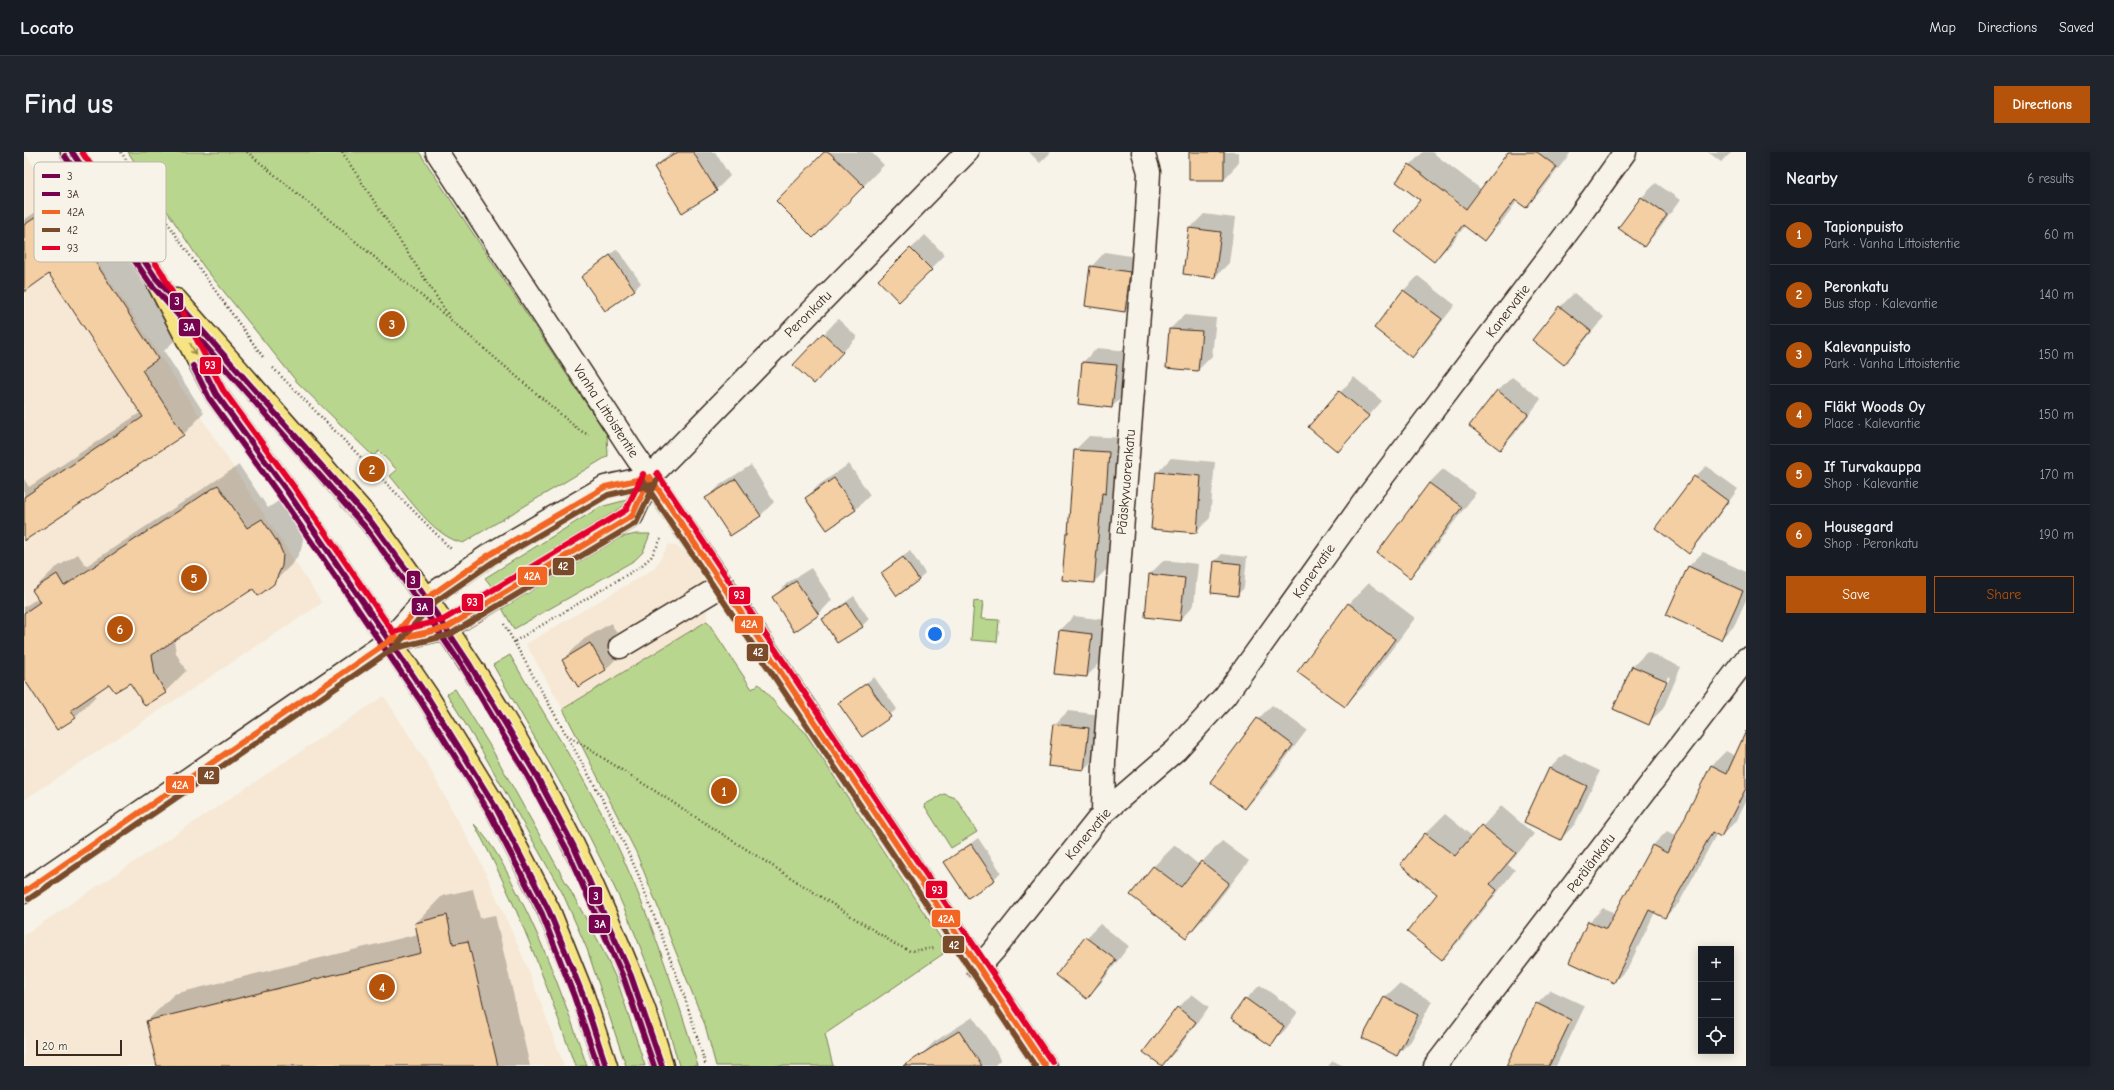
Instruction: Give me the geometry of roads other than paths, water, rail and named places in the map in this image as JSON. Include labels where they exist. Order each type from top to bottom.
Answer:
[{"type":"main road","points":[[72,152],[79,162]]},
{"type":"main road","points":[[145,262],[155,277],[216,394],[291,498],[389,641],[426,696],[496,808],[549,911],[582,993],[606,1066]]},
{"type":"main road","points":[[155,277],[372,523],[400,558],[482,682],[543,785],[590,879],[632,978],[662,1066]]},
{"type":"street","name":"Vanha Littoistentie","points":[[437,152],[630,448],[1045,1066]]},
{"type":"street","name":"Peronkatu","points":[[389,641],[446,628],[632,516],[650,477],[967,152]]},
{"type":"street","name":"Pääskyvuorenkatu","points":[[1103,813],[1104,760],[1147,212],[1149,172],[1143,152]]},
{"type":"street","name":"Kanervatie","points":[[978,968],[1103,813],[1176,750],[1225,696],[1363,503],[1576,221],[1625,152]]},
{"type":"street","name":"Peronkatu","points":[[24,892],[389,641],[427,598],[484,558],[605,487],[650,477]]},
{"type":"street","points":[[620,647],[723,585]]},
{"type":"street","name":"Perälänkatu","points":[[1435,1066],[1746,659]]},
{"type":"place","name":"Kalevanpuisto","points":[[392,324]]},
{"type":"place","name":"Peronkatu","points":[[372,469]]},
{"type":"place","name":"If Turvakauppa","points":[[194,578]]},
{"type":"place","name":"Housegard","points":[[120,629]]},
{"type":"place","name":"Tapionpuisto","points":[[724,791]]},
{"type":"place","name":"Fläkt Woods Oy","points":[[382,987]]}]
